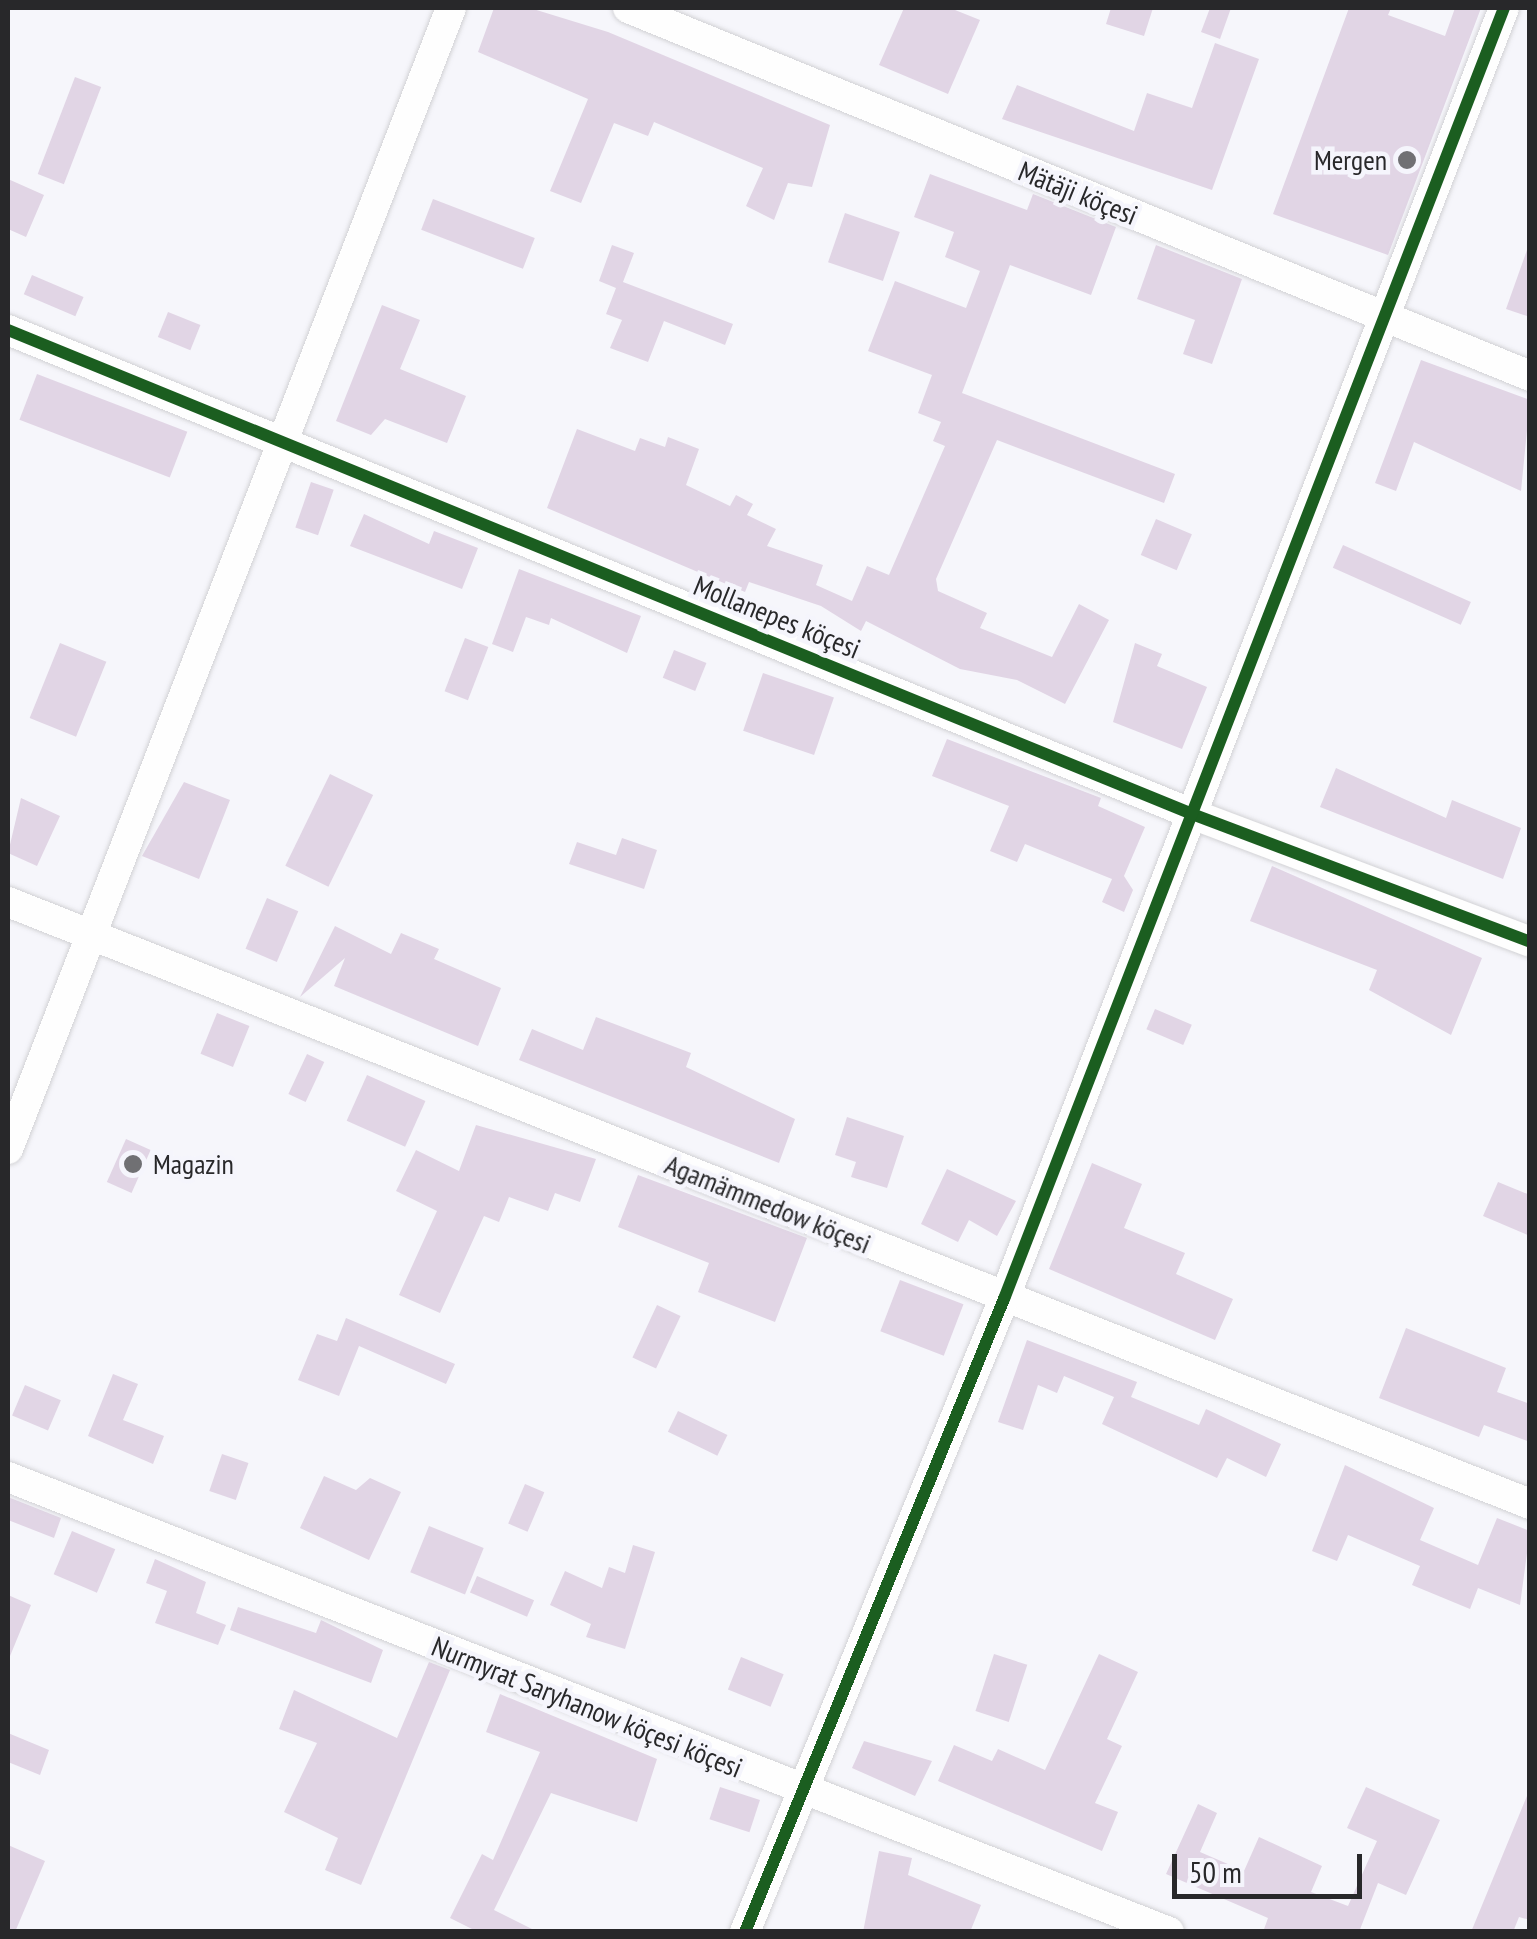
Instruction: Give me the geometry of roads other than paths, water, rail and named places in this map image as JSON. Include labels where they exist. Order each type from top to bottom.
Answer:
[{"type":"street","points":[[8,1149],[88,933],[451,8]]},
{"type":"street","name":"Mätäji köçesi","points":[[628,8],[1530,376]]},
{"type":"street","points":[[745,1932],[799,1791],[1004,1299],[1380,316],[1504,8]]},
{"type":"street","name":"Mollanepes köçesi","points":[[8,330],[1192,814],[1530,942]]},
{"type":"street","name":"Agamämmedow köçesi","points":[[8,902],[1530,1504]]},
{"type":"street","name":"Nurmyrat Saryhanow köçesi köçesi","points":[[8,1477],[799,1791],[1169,1932]]},
{"type":"place","name":"Mergen","points":[[1407,160]]},
{"type":"place","name":"Magazin","points":[[133,1164]]}]
